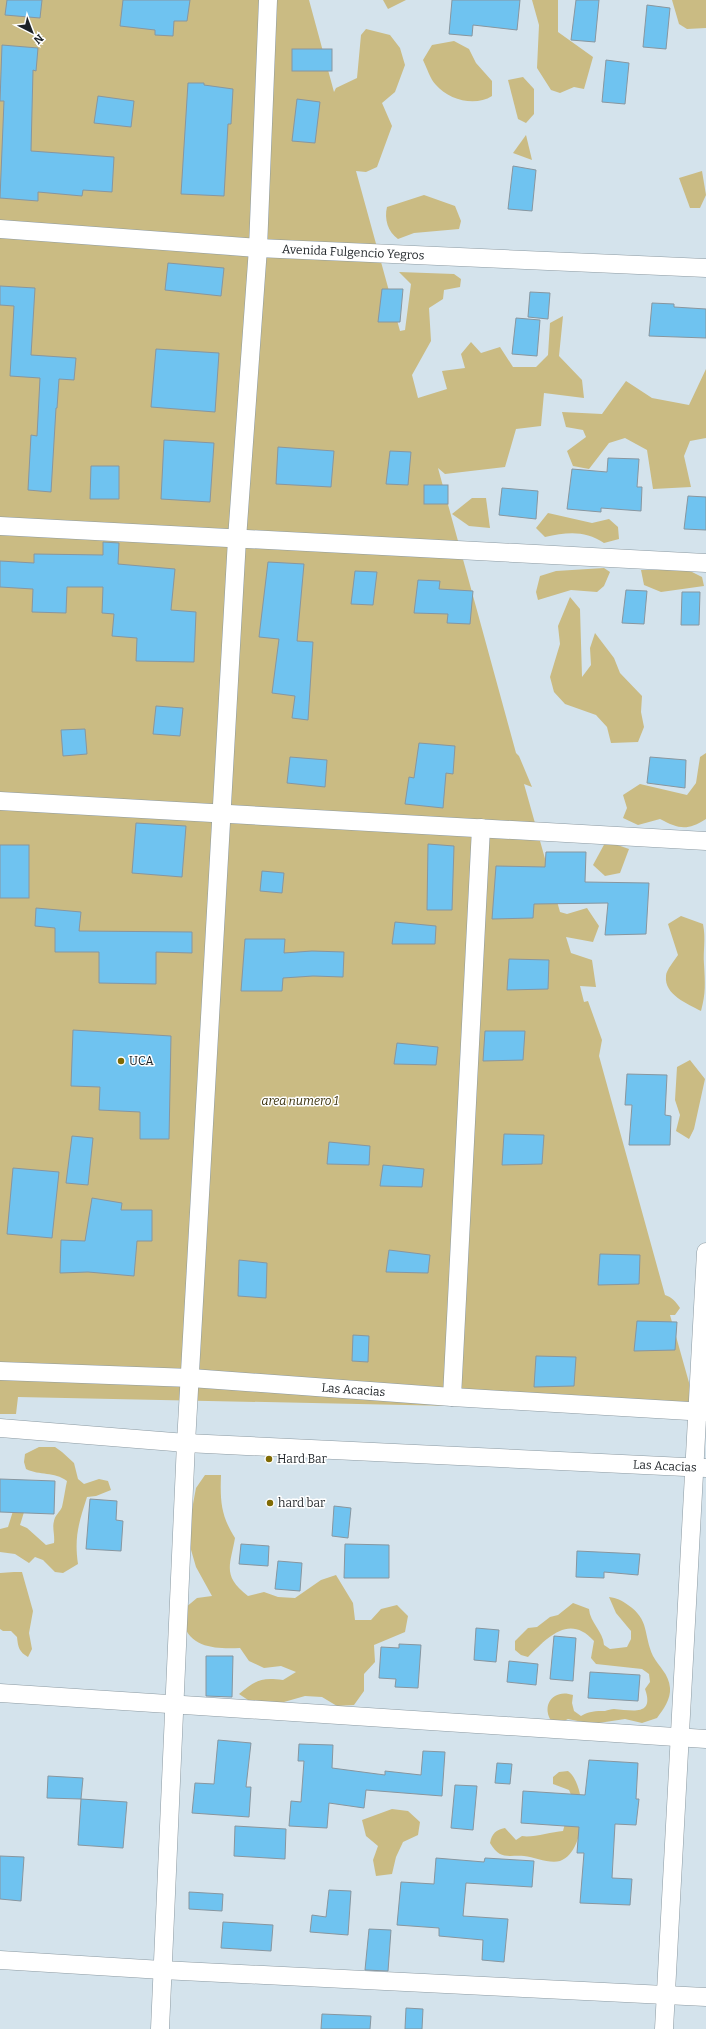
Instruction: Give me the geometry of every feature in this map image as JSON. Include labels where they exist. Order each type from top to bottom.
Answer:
[{"type":"street","points":[[160,2029],[186,1443],[191,1378],[237,539],[258,248],[268,0]]},
{"type":"street","name":"Avenida Fulgencio Yegros","points":[[0,229],[258,248],[706,268]]},
{"type":"street","points":[[0,526],[706,563]]},
{"type":"street","points":[[0,801],[706,841]]},
{"type":"street","points":[[452,1397],[481,828]]},
{"type":"street","points":[[664,2029],[680,1737],[700,1467],[706,1252]]},
{"type":"street","name":"Las Acacias","points":[[0,1371],[191,1378],[452,1397],[701,1412]]},
{"type":"street","name":"Las Acacias","points":[[0,1428],[186,1443],[700,1467]]},
{"type":"street","points":[[0,1693],[174,1706],[706,1739]]},
{"type":"street","points":[[0,1960],[162,1970],[706,1997]]},
{"type":"green space","name":"area numero 1","points":[[0,0],[309,0],[334,92],[336,88],[357,78],[361,35],[366,29],[390,35],[400,48],[405,65],[395,92],[382,103],[392,126],[377,167],[366,172],[356,171],[400,331],[405,330],[411,284],[399,272],[454,274],[461,279],[460,287],[444,290],[443,299],[429,308],[431,341],[412,375],[418,398],[447,389],[442,371],[465,368],[461,354],[471,342],[481,353],[500,347],[513,367],[536,367],[548,355],[550,323],[563,316],[559,356],[582,380],[584,398],[544,393],[541,426],[516,429],[505,467],[445,474],[438,468],[516,753],[519,756],[532,787],[524,784],[560,912],[567,914],[587,908],[599,926],[593,942],[566,937],[571,953],[592,960],[596,987],[580,986],[584,1002],[588,1001],[602,1040],[599,1056],[665,1295],[674,1300],[680,1308],[675,1315],[670,1315],[697,1411],[18,1397],[16,1414],[0,1414]]},
{"type":"green space","points":[[383,0],[406,0],[388,9]]},
{"type":"green space","points":[[532,0],[558,0],[558,32],[593,57],[584,89],[574,87],[560,93],[551,90],[537,68],[539,25]]},
{"type":"green space","points":[[672,0],[706,0],[706,28],[687,29],[679,24]]},
{"type":"green space","points":[[454,41],[469,49],[476,63],[492,81],[492,96],[478,101],[462,100],[448,95],[434,83],[423,60],[432,45]]},
{"type":"green space","points":[[523,77],[534,89],[534,114],[526,123],[518,119],[508,80]]},
{"type":"green space","points":[[526,135],[532,160],[513,153]]},
{"type":"green space","points":[[702,171],[706,195],[700,208],[690,208],[679,178]]},
{"type":"green space","points":[[424,195],[455,206],[461,221],[459,229],[414,233],[398,239],[389,229],[386,216],[387,207]]},
{"type":"green space","points":[[706,369],[706,438],[690,441],[684,456],[691,487],[653,489],[647,450],[625,438],[609,443],[589,469],[573,466],[567,451],[586,437],[583,430],[566,427],[562,412],[602,414],[626,381],[652,398],[689,405]]},
{"type":"green space","points":[[472,498],[486,498],[490,528],[469,526],[452,514]]},
{"type":"green space","points":[[548,513],[592,523],[609,519],[618,527],[619,539],[604,543],[590,536],[576,533],[545,537],[536,528]]},
{"type":"green space","points":[[604,568],[610,572],[604,586],[597,592],[571,590],[538,600],[536,592],[540,576],[556,571]]},
{"type":"green space","points":[[641,570],[688,570],[702,577],[704,586],[661,592],[644,585]]},
{"type":"green space","points":[[570,597],[580,609],[582,677],[591,665],[590,648],[595,633],[614,658],[620,673],[642,696],[641,712],[644,727],[638,742],[611,743],[607,727],[596,715],[565,704],[554,692],[550,677],[560,644],[558,626]]},
{"type":"green space","points":[[706,753],[706,819],[688,827],[678,827],[660,819],[638,825],[623,818],[627,808],[623,795],[640,784],[687,795],[696,783],[700,757]]},
{"type":"green space","points":[[606,841],[629,849],[620,873],[605,876],[593,865]]},
{"type":"green space","points":[[681,916],[703,924],[705,988],[701,1011],[673,994],[666,983],[667,971],[678,955],[668,924]]},
{"type":"green space","points":[[690,1060],[705,1079],[694,1129],[689,1139],[676,1131],[680,1115],[675,1100],[677,1067]]},
{"type":"green space","points":[[39,1447],[55,1447],[62,1452],[74,1463],[78,1479],[84,1484],[99,1479],[108,1481],[111,1490],[96,1496],[87,1497],[78,1530],[78,1564],[63,1573],[55,1572],[43,1560],[35,1557],[29,1563],[15,1554],[0,1552],[0,1529],[8,1527],[13,1511],[25,1509],[20,1525],[27,1528],[46,1545],[54,1543],[54,1521],[62,1507],[67,1481],[57,1476],[26,1469],[24,1462],[25,1454]]},
{"type":"green space","points":[[205,1475],[221,1475],[222,1508],[230,1530],[235,1538],[230,1563],[231,1576],[234,1582],[248,1596],[264,1592],[278,1597],[295,1598],[321,1580],[336,1575],[353,1603],[355,1620],[371,1620],[381,1609],[397,1605],[408,1616],[405,1632],[374,1645],[375,1662],[364,1674],[364,1691],[354,1705],[337,1706],[322,1697],[305,1696],[270,1706],[254,1704],[239,1694],[250,1685],[264,1679],[283,1680],[296,1672],[281,1666],[264,1668],[249,1661],[240,1648],[207,1646],[199,1643],[187,1632],[184,1624],[185,1608],[197,1598],[212,1596],[196,1567],[187,1536],[196,1488]]},
{"type":"green space","points":[[22,1572],[33,1611],[29,1633],[32,1649],[28,1657],[21,1651],[17,1637],[11,1631],[3,1631],[0,1629],[0,1573]]},
{"type":"green space","points":[[609,1597],[623,1602],[640,1616],[653,1656],[668,1679],[670,1692],[668,1700],[657,1718],[642,1723],[625,1719],[592,1724],[568,1719],[560,1723],[552,1722],[549,1716],[548,1704],[555,1696],[560,1694],[566,1693],[573,1695],[572,1703],[574,1711],[581,1716],[587,1713],[613,1709],[640,1710],[647,1704],[645,1689],[650,1682],[649,1674],[642,1669],[596,1664],[591,1658],[594,1641],[585,1633],[576,1629],[559,1631],[551,1636],[528,1657],[521,1655],[515,1650],[515,1641],[528,1628],[537,1627],[550,1617],[558,1615],[573,1603],[589,1609],[604,1645],[610,1649],[627,1647],[631,1639],[631,1631],[616,1613]]},
{"type":"green space","points":[[568,1771],[575,1779],[579,1790],[582,1818],[580,1833],[569,1855],[560,1861],[551,1862],[524,1856],[504,1856],[497,1852],[490,1843],[493,1834],[505,1828],[516,1840],[522,1836],[563,1831],[572,1797],[569,1790],[553,1784],[553,1777],[559,1772]]},
{"type":"green space","points":[[392,1809],[408,1811],[420,1822],[418,1835],[403,1842],[396,1857],[392,1874],[376,1876],[373,1860],[378,1846],[366,1836],[362,1820]]},
{"type":"building","points":[[7,0],[42,0],[40,18],[5,15]]},
{"type":"building","points":[[123,0],[190,0],[187,21],[174,21],[173,36],[155,35],[155,30],[120,26]]},
{"type":"building","points":[[452,0],[520,0],[517,30],[473,25],[472,36],[449,34]]},
{"type":"building","points":[[576,0],[599,0],[595,42],[571,40]]},
{"type":"building","points":[[647,5],[670,8],[666,49],[643,47]]},
{"type":"building","points":[[2,45],[38,48],[36,71],[33,70],[31,151],[114,157],[112,192],[83,190],[82,196],[38,192],[38,201],[0,198],[4,101],[0,101]]},
{"type":"building","points":[[292,49],[332,49],[332,71],[292,71]]},
{"type":"building","points":[[606,60],[629,63],[625,104],[602,102]]},
{"type":"building","points":[[188,83],[204,83],[204,85],[233,89],[231,124],[228,124],[224,196],[181,194]]},
{"type":"building","points":[[98,96],[134,101],[131,127],[94,123]]},
{"type":"building","points":[[297,99],[320,102],[315,143],[292,141]]},
{"type":"building","points":[[513,166],[536,170],[532,211],[508,209]]},
{"type":"building","points":[[168,263],[224,268],[221,296],[165,290]]},
{"type":"building","points":[[0,286],[35,288],[31,355],[76,358],[74,380],[59,379],[51,492],[28,490],[31,435],[37,436],[40,378],[10,376],[14,306],[0,305]]},
{"type":"building","points":[[382,289],[403,289],[400,322],[378,322]]},
{"type":"building","points":[[530,292],[550,293],[548,319],[528,317]]},
{"type":"building","points":[[652,303],[674,304],[674,307],[706,309],[706,338],[649,336]]},
{"type":"building","points":[[516,318],[540,320],[537,356],[512,354]]},
{"type":"building","points":[[156,349],[219,353],[215,412],[151,407]]},
{"type":"building","points":[[164,440],[214,443],[210,502],[161,499]]},
{"type":"building","points":[[278,447],[334,451],[331,487],[276,484]]},
{"type":"building","points":[[390,451],[411,452],[408,485],[386,484]]},
{"type":"building","points":[[608,458],[639,459],[637,487],[642,487],[641,511],[601,508],[601,512],[567,509],[572,469],[607,472]]},
{"type":"building","points":[[91,466],[119,466],[119,499],[90,499]]},
{"type":"building","points":[[424,485],[448,485],[448,504],[424,504]]},
{"type":"building","points":[[502,488],[538,491],[536,519],[499,515]]},
{"type":"building","points":[[688,496],[706,497],[706,530],[684,529]]},
{"type":"building","points":[[103,542],[119,543],[118,564],[175,569],[171,610],[196,612],[194,662],[136,661],[137,638],[112,636],[114,614],[102,613],[103,587],[67,587],[66,613],[32,612],[33,589],[0,587],[0,561],[34,563],[34,554],[103,555]]},
{"type":"building","points":[[268,562],[304,564],[297,641],[313,642],[308,720],[292,718],[295,696],[272,693],[279,639],[259,637]]},
{"type":"building","points":[[355,571],[377,572],[373,605],[351,604]]},
{"type":"building","points":[[418,580],[440,581],[439,589],[473,591],[470,624],[447,623],[448,614],[414,613]]},
{"type":"building","points":[[626,590],[647,591],[644,624],[622,623]]},
{"type":"building","points":[[682,592],[700,592],[699,625],[681,625]]},
{"type":"building","points":[[156,706],[183,708],[180,736],[153,734]]},
{"type":"building","points":[[85,729],[87,754],[63,756],[61,730]]},
{"type":"building","points":[[419,743],[455,746],[453,774],[446,773],[443,808],[405,804],[409,777],[414,778]]},
{"type":"building","points":[[290,757],[327,760],[325,787],[287,783]]},
{"type":"building","points":[[650,757],[686,760],[685,788],[647,783]]},
{"type":"building","points":[[136,823],[186,826],[182,877],[132,873]]},
{"type":"building","points":[[428,844],[454,846],[452,910],[427,910]]},
{"type":"building","points":[[0,845],[29,845],[29,898],[0,898]]},
{"type":"building","points":[[546,852],[586,852],[585,882],[649,883],[646,934],[605,935],[608,903],[534,904],[533,918],[492,919],[496,866],[545,867]]},
{"type":"building","points":[[262,871],[284,873],[282,893],[260,891]]},
{"type":"building","points":[[36,908],[81,912],[79,931],[192,932],[192,953],[156,952],[156,984],[99,983],[99,952],[55,952],[55,928],[35,926]]},
{"type":"building","points":[[395,922],[436,926],[435,944],[392,944]]},
{"type":"building","points":[[245,939],[285,939],[284,953],[312,951],[344,952],[343,977],[313,976],[283,978],[282,991],[241,991]]},
{"type":"building","points":[[509,959],[549,960],[548,989],[507,990]]},
{"type":"building","name":"UCA","points":[[73,1030],[171,1036],[169,1139],[140,1139],[140,1112],[99,1110],[100,1087],[71,1086]]},
{"type":"building","points":[[485,1031],[525,1031],[523,1060],[483,1061]]},
{"type":"building","points":[[397,1043],[438,1047],[436,1065],[394,1064]]},
{"type":"building","points":[[627,1074],[667,1075],[665,1115],[671,1116],[670,1145],[629,1145],[632,1105],[625,1105]]},
{"type":"building","points":[[504,1134],[544,1135],[542,1164],[502,1165]]},
{"type":"building","points":[[72,1136],[93,1138],[88,1185],[66,1183]]},
{"type":"building","points":[[329,1142],[370,1146],[369,1165],[327,1164]]},
{"type":"building","points":[[383,1165],[424,1169],[422,1187],[380,1186]]},
{"type":"building","points":[[13,1168],[59,1172],[52,1238],[7,1234]]},
{"type":"building","points":[[92,1198],[122,1203],[121,1210],[152,1210],[152,1241],[137,1241],[134,1276],[88,1272],[60,1273],[61,1240],[85,1241]]},
{"type":"building","points":[[389,1250],[430,1255],[428,1273],[386,1272]]},
{"type":"building","points":[[600,1254],[640,1255],[639,1284],[598,1285]]},
{"type":"building","points":[[239,1260],[267,1263],[266,1298],[238,1296]]},
{"type":"building","points":[[637,1321],[677,1322],[675,1350],[634,1351]]},
{"type":"building","points":[[353,1335],[369,1336],[368,1362],[352,1361]]},
{"type":"building","points":[[536,1356],[576,1357],[574,1386],[534,1387]]},
{"type":"building","points":[[0,1479],[55,1481],[54,1514],[0,1512]]},
{"type":"building","points":[[90,1499],[117,1501],[116,1520],[123,1521],[121,1551],[86,1549]]},
{"type":"building","points":[[334,1506],[351,1508],[348,1538],[332,1536]]},
{"type":"building","points":[[241,1544],[269,1546],[268,1566],[239,1564]]},
{"type":"building","points":[[345,1544],[389,1545],[389,1578],[344,1578]]},
{"type":"building","points":[[577,1551],[640,1554],[638,1575],[604,1572],[604,1578],[576,1577]]},
{"type":"building","points":[[278,1561],[302,1563],[300,1591],[275,1589]]},
{"type":"building","points":[[476,1628],[499,1630],[496,1662],[474,1660]]},
{"type":"building","points":[[554,1636],[576,1638],[573,1681],[550,1679]]},
{"type":"building","points":[[399,1644],[421,1645],[418,1688],[395,1687],[396,1679],[379,1678],[381,1647],[399,1648]]},
{"type":"building","points":[[206,1656],[233,1656],[232,1697],[206,1696]]},
{"type":"building","points":[[509,1661],[538,1664],[536,1685],[507,1682]]},
{"type":"building","points":[[590,1672],[640,1675],[638,1701],[588,1698]]},
{"type":"building","points":[[218,1740],[251,1743],[246,1787],[251,1787],[249,1817],[192,1813],[195,1783],[214,1784]]},
{"type":"building","points":[[299,1744],[333,1745],[332,1768],[385,1775],[385,1771],[421,1775],[423,1751],[445,1752],[442,1796],[366,1790],[364,1808],[329,1803],[327,1828],[289,1826],[291,1801],[301,1802],[304,1761],[298,1761]]},
{"type":"building","points":[[589,1760],[638,1763],[636,1799],[639,1799],[636,1825],[615,1824],[612,1878],[632,1879],[630,1905],[580,1903],[584,1853],[577,1853],[579,1827],[521,1823],[523,1791],[585,1795]]},
{"type":"building","points":[[497,1763],[512,1764],[510,1784],[495,1783]]},
{"type":"building","points":[[48,1776],[83,1778],[81,1799],[47,1798]]},
{"type":"building","points":[[455,1785],[477,1786],[473,1830],[451,1828]]},
{"type":"building","points":[[81,1799],[127,1802],[123,1848],[78,1845]]},
{"type":"building","points":[[235,1826],[286,1829],[285,1859],[234,1856]]},
{"type":"building","points":[[0,1856],[24,1857],[21,1901],[0,1899]]},
{"type":"building","points":[[436,1858],[484,1862],[485,1858],[534,1861],[532,1887],[466,1883],[463,1916],[508,1919],[504,1962],[482,1960],[483,1940],[439,1936],[439,1928],[397,1925],[401,1882],[434,1884]]},
{"type":"building","points":[[329,1890],[351,1891],[348,1935],[310,1932],[312,1915],[326,1917]]},
{"type":"building","points":[[189,1892],[223,1894],[222,1911],[189,1909]]},
{"type":"building","points":[[223,1922],[273,1925],[271,1951],[221,1948]]},
{"type":"building","points":[[369,1929],[391,1930],[388,1971],[365,1970]]},
{"type":"building","points":[[406,2008],[423,2009],[422,2029],[405,2029]]},
{"type":"building","points":[[322,2014],[371,2016],[370,2029],[321,2029]]},
{"type":"place","name":"UCA","points":[[121,1061]]},
{"type":"place","name":"Hard Bar","points":[[269,1459]]},
{"type":"place","name":"hard bar","points":[[270,1503]]}]
